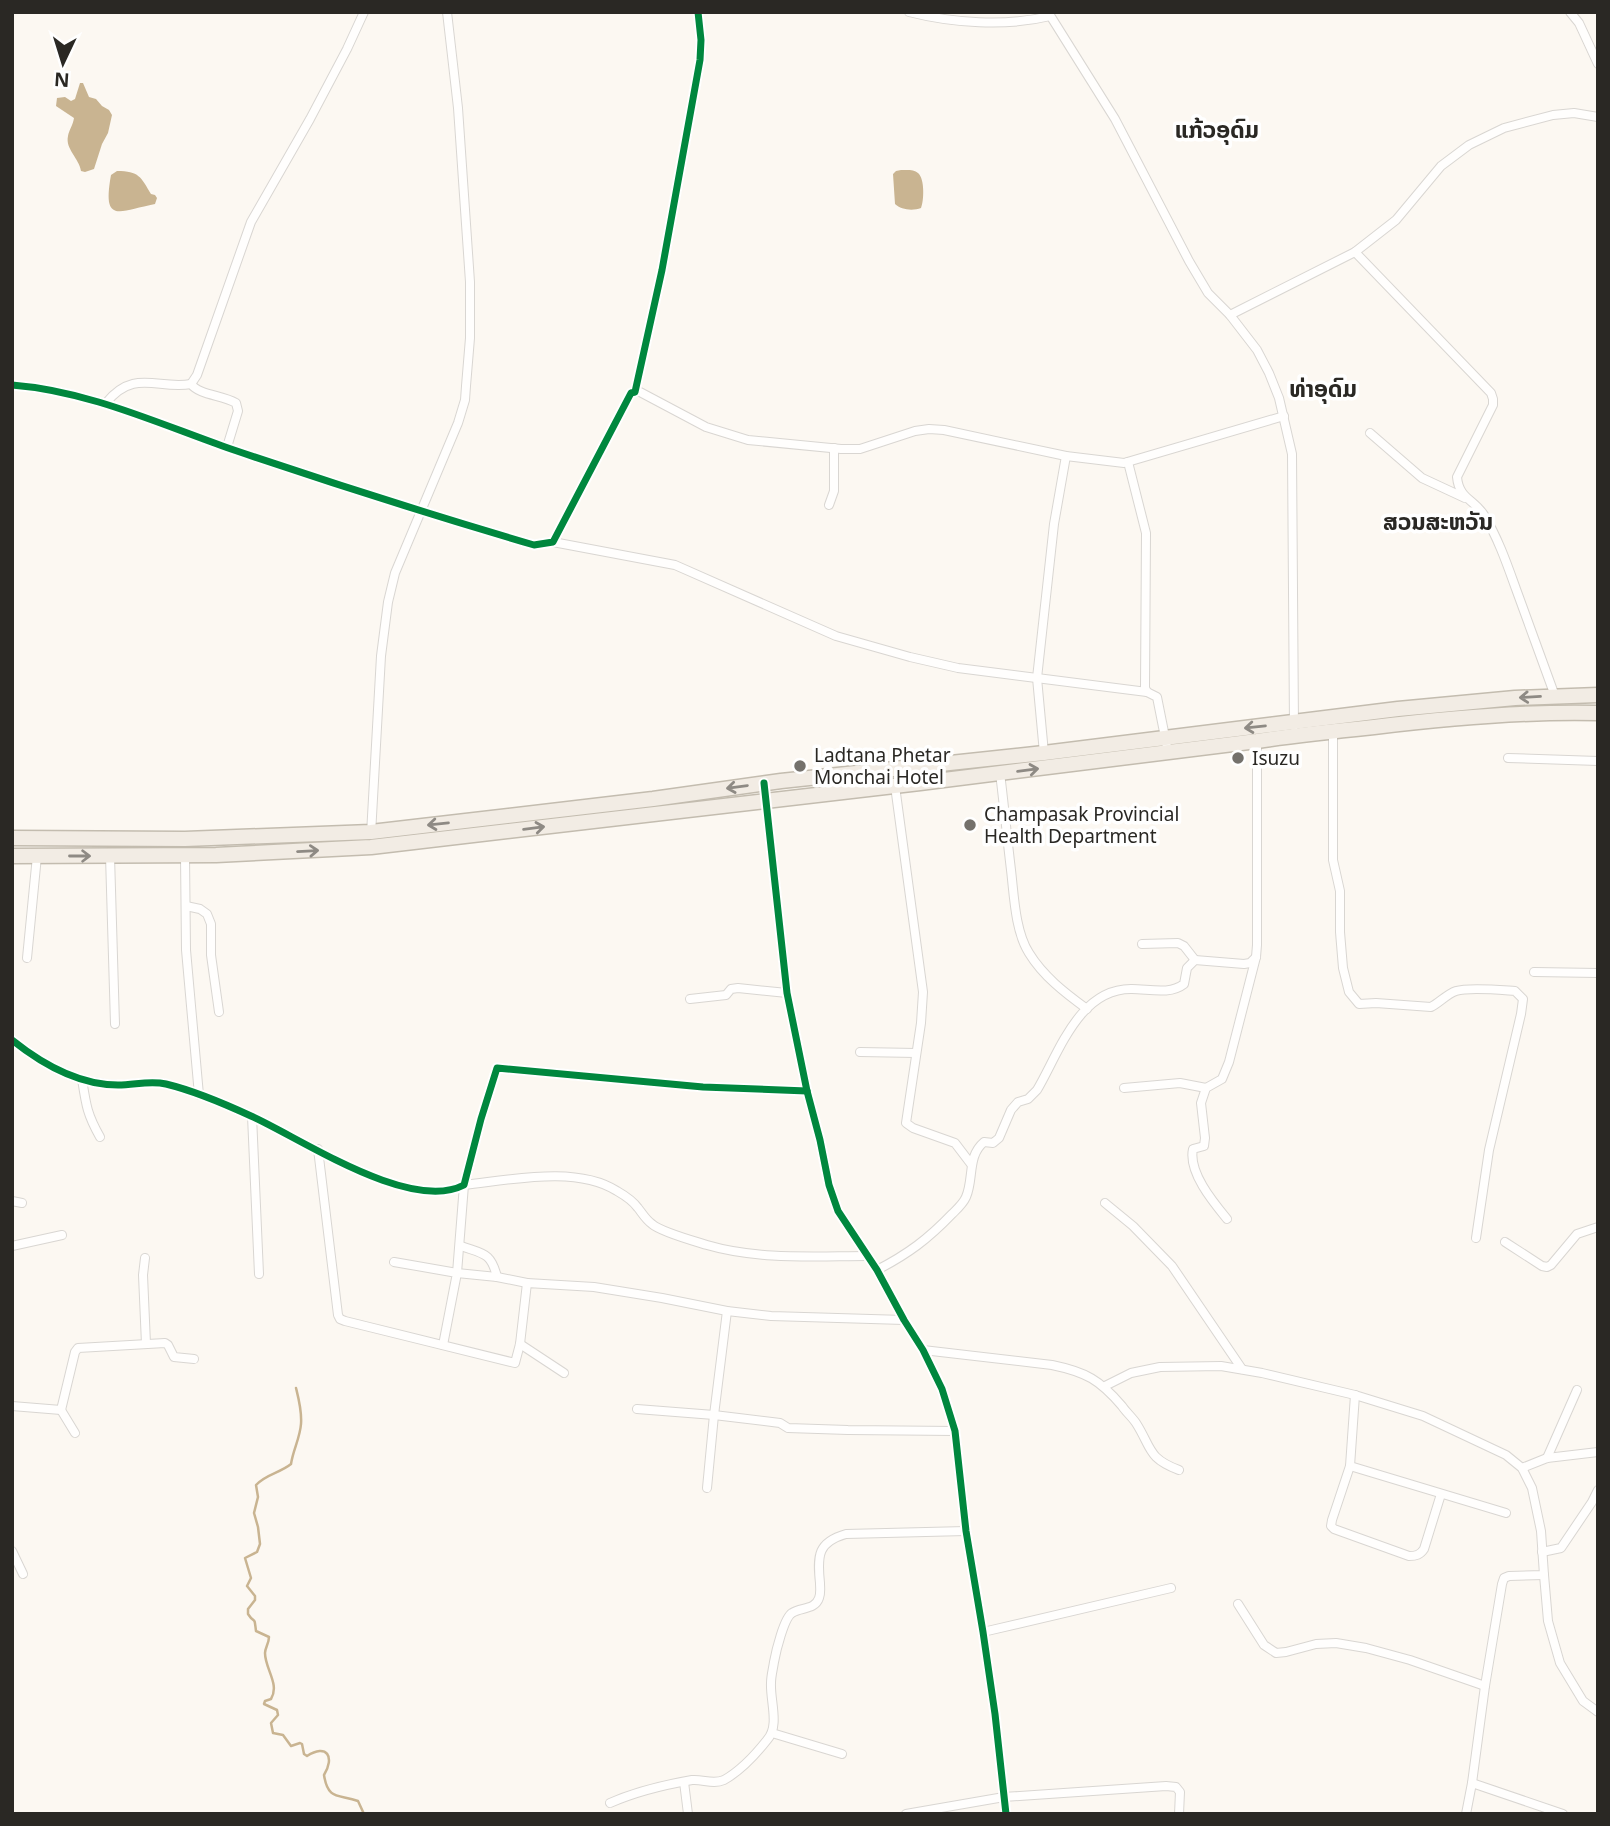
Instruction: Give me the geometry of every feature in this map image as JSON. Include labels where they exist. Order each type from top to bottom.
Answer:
[{"type":"highway","points":[[12,856],[185,856],[371,847],[1257,741],[1294,729],[1398,709],[1598,695]]},
{"type":"highway","points":[[12,838],[217,838],[370,832],[1165,737],[1294,729],[1333,731],[1439,719],[1559,712],[1598,713]]},
{"type":"highway","points":[[216,855],[217,838]]},
{"type":"street","points":[[106,404],[114,393],[138,383],[191,384],[197,374],[251,222],[304,130],[364,12]]},
{"type":"street","points":[[371,847],[381,656],[387,602],[395,573],[465,400],[470,338],[470,282],[458,108],[447,12]]},
{"type":"street","points":[[635,392],[661,277],[700,60],[698,12]]},
{"type":"street","points":[[909,12],[963,21],[1018,22],[1049,14],[1115,120],[1208,293],[1230,315],[1257,350],[1269,373],[1284,416],[1293,467],[1294,729]]},
{"type":"street","points":[[1570,12],[1579,23],[1598,64]]},
{"type":"street","points":[[1230,315],[1355,252],[1395,220],[1441,166],[1469,145],[1504,128],[1553,115],[1574,113],[1598,117]]},
{"type":"street","points":[[1355,252],[1491,393],[1493,405],[1457,477],[1458,486],[1465,498]]},
{"type":"street","points":[[191,384],[199,392],[220,396],[236,403],[237,411],[227,447]]},
{"type":"street","points":[[12,385],[52,389],[106,404],[421,512],[534,545],[553,542],[675,565],[816,628],[880,649],[958,667],[1147,692],[1157,697],[1168,752]]},
{"type":"street","points":[[553,542],[631,393],[635,392],[640,392],[706,427],[748,440],[860,449],[929,429],[1066,456],[1128,462],[1284,416]]},
{"type":"street","points":[[1370,433],[1422,478],[1465,498],[1480,509],[1500,545],[1555,696]]},
{"type":"street","points":[[828,505],[834,491],[834,448]]},
{"type":"street","points":[[1044,753],[1037,678],[1054,524],[1066,456]]},
{"type":"street","points":[[1128,462],[1146,533],[1147,692]]},
{"type":"street","points":[[1333,731],[1333,860],[1340,891],[1343,968],[1349,992],[1359,1003],[1431,1007],[1455,991],[1515,991],[1523,999],[1489,1150],[1476,1238]]},
{"type":"street","points":[[1124,1088],[1180,1083],[1206,1088],[1222,1079],[1229,1062],[1257,944],[1257,741]]},
{"type":"street","points":[[1508,758],[1598,761]]},
{"type":"street","points":[[1000,773],[1020,931],[1028,951],[1040,968],[1060,989],[1087,1009]]},
{"type":"street","points":[[764,783],[788,993],[829,1185],[838,1210],[877,1269],[923,1350],[942,1388],[955,1431],[966,1531],[983,1632],[1006,1814]]},
{"type":"street","points":[[895,786],[923,992],[906,1123],[955,1143],[971,1164]]},
{"type":"street","points":[[27,958],[37,856]]},
{"type":"street","points":[[110,856],[116,1024]]},
{"type":"street","points":[[185,856],[186,950],[199,1095]]},
{"type":"street","points":[[186,906],[200,909],[207,914],[211,924],[211,955],[219,1012]]},
{"type":"street","points":[[1142,944],[1178,943],[1184,946],[1195,960],[1244,964],[1250,963],[1255,957]]},
{"type":"street","points":[[877,1269],[906,1255],[939,1228],[964,1201],[971,1184],[971,1164],[978,1147],[985,1142],[993,1143],[999,1138],[1011,1110],[1037,1090],[1074,1021],[1104,995],[1117,989],[1177,989],[1184,984],[1187,968],[1195,960]]},
{"type":"street","points":[[1534,972],[1598,973]]},
{"type":"street","points":[[690,999],[726,995],[734,988],[788,993]]},
{"type":"street","points":[[12,1040],[34,1058],[102,1085],[166,1083],[199,1095],[251,1116],[361,1172],[389,1183],[442,1191],[464,1185],[535,1177],[594,1180],[616,1190],[636,1205],[652,1225],[709,1246],[748,1253],[867,1256]]},
{"type":"street","points":[[860,1052],[916,1053]]},
{"type":"street","points":[[443,1345],[461,1246],[464,1185],[497,1068],[703,1087],[807,1091]]},
{"type":"street","points":[[82,1079],[89,1118],[100,1137]]},
{"type":"street","points":[[1206,1088],[1201,1103],[1204,1146],[1193,1149],[1194,1168],[1213,1202],[1227,1219]]},
{"type":"street","points":[[251,1116],[259,1274]]},
{"type":"street","points":[[318,1149],[340,1319],[515,1363],[520,1344],[527,1283]]},
{"type":"street","points":[[1105,1203],[1133,1226],[1172,1266],[1242,1369]]},
{"type":"street","points":[[1505,1242],[1546,1267],[1577,1234],[1598,1227]]},
{"type":"street","points":[[12,1246],[62,1235]]},
{"type":"street","points":[[461,1246],[484,1254],[494,1263],[497,1277]]},
{"type":"street","points":[[145,1258],[143,1275],[146,1344]]},
{"type":"street","points":[[394,1262],[527,1283],[594,1287],[727,1311],[771,1316],[904,1320]]},
{"type":"street","points":[[707,1488],[727,1311]]},
{"type":"street","points":[[75,1433],[61,1410],[78,1348],[165,1343],[174,1357],[194,1359]]},
{"type":"street","points":[[520,1344],[564,1373]]},
{"type":"street","points":[[923,1350],[1052,1365],[1089,1377],[1105,1386],[1136,1423],[1155,1457],[1165,1465],[1179,1470]]},
{"type":"street","points":[[1105,1386],[1132,1373],[1160,1367],[1221,1366],[1242,1369],[1355,1395],[1423,1416],[1506,1455],[1522,1468],[1532,1488],[1541,1531],[1548,1620],[1560,1663],[1583,1701],[1598,1713]]},
{"type":"street","points":[[1547,1458],[1577,1390]]},
{"type":"street","points":[[1355,1395],[1350,1466],[1331,1525],[1334,1530],[1409,1556],[1420,1554],[1424,1549],[1441,1494]]},
{"type":"street","points":[[12,1406],[61,1410]]},
{"type":"street","points":[[637,1409],[780,1423],[788,1428],[955,1431]]},
{"type":"street","points":[[1522,1468],[1547,1458],[1598,1452]]},
{"type":"street","points":[[1350,1466],[1506,1513]]},
{"type":"street","points":[[1542,1552],[1561,1548],[1598,1490]]},
{"type":"street","points":[[610,1803],[636,1792],[697,1779],[712,1783],[722,1781],[740,1767],[772,1733],[771,1685],[774,1661],[787,1618],[793,1611],[812,1606],[819,1601],[820,1555],[824,1545],[832,1538],[846,1534],[966,1531]]},
{"type":"street","points":[[12,1551],[23,1574]]},
{"type":"street","points":[[1466,1814],[1504,1578],[1544,1575]]},
{"type":"street","points":[[983,1632],[1171,1588]]},
{"type":"street","points":[[1238,1604],[1264,1645],[1276,1653],[1316,1644],[1336,1643],[1410,1660],[1485,1686]]},
{"type":"street","points":[[772,1733],[842,1754]]},
{"type":"street","points":[[684,1782],[688,1814]]},
{"type":"street","points":[[1472,1783],[1563,1814]]},
{"type":"street","points":[[906,1814],[1004,1797],[1166,1786],[1176,1787],[1180,1792],[1179,1814]]},
{"type":"shaded area","points":[[80,83],[83,83],[89,97],[96,99],[112,115],[94,169],[85,172],[81,171],[68,145],[74,118],[56,106],[57,98],[65,97],[71,101],[75,99]]},
{"type":"shaded area","points":[[901,170],[914,171],[920,176],[923,190],[921,208],[900,208],[895,204],[893,174]]},
{"type":"shaded area","points":[[117,171],[139,176],[151,194],[157,198],[155,204],[123,211],[111,208],[111,175]]},
{"type":"waterway","points":[[296,1388],[301,1424],[291,1464],[256,1485],[258,1497],[254,1513],[260,1544],[257,1552],[245,1558],[251,1578],[247,1586],[255,1596],[248,1614],[254,1621],[256,1631],[269,1637],[265,1653],[274,1688],[271,1699],[264,1704],[277,1710],[278,1715],[271,1723],[273,1733],[283,1735],[291,1746],[302,1744],[307,1756],[320,1751],[327,1754],[329,1763],[324,1775],[328,1789],[335,1795],[358,1801],[364,1814]]},
{"type":"cycle path","points":[[12,385],[41,388],[96,401],[306,474],[534,545],[553,542],[631,393],[635,392],[662,270],[700,60],[698,12]]},
{"type":"cycle path","points":[[764,783],[787,993],[829,1185],[838,1211],[877,1270],[923,1350],[942,1389],[955,1431],[966,1531],[995,1714],[1006,1814]]},
{"type":"cycle path","points":[[12,1040],[48,1065],[75,1077],[103,1084],[160,1083],[188,1090],[251,1116],[356,1170],[386,1182],[415,1189],[441,1191],[464,1185],[497,1068],[703,1087],[807,1091]]},
{"type":"place","name":"Isuzu","points":[[1238,758]]},
{"type":"place","name":"Ladtana Phetar Monchai Hotel","points":[[800,766]]},
{"type":"place","name":"Champasak Provincial Health Department","points":[[970,825]]},
{"type":"district","name":"ແກ້ວອຸດົມ","points":[[1217,130]]},
{"type":"district","name":"ທ່າອຸດົມ","points":[[1323,389]]},
{"type":"district","name":"ສວນສະຫວັນ","points":[[1438,522]]}]
